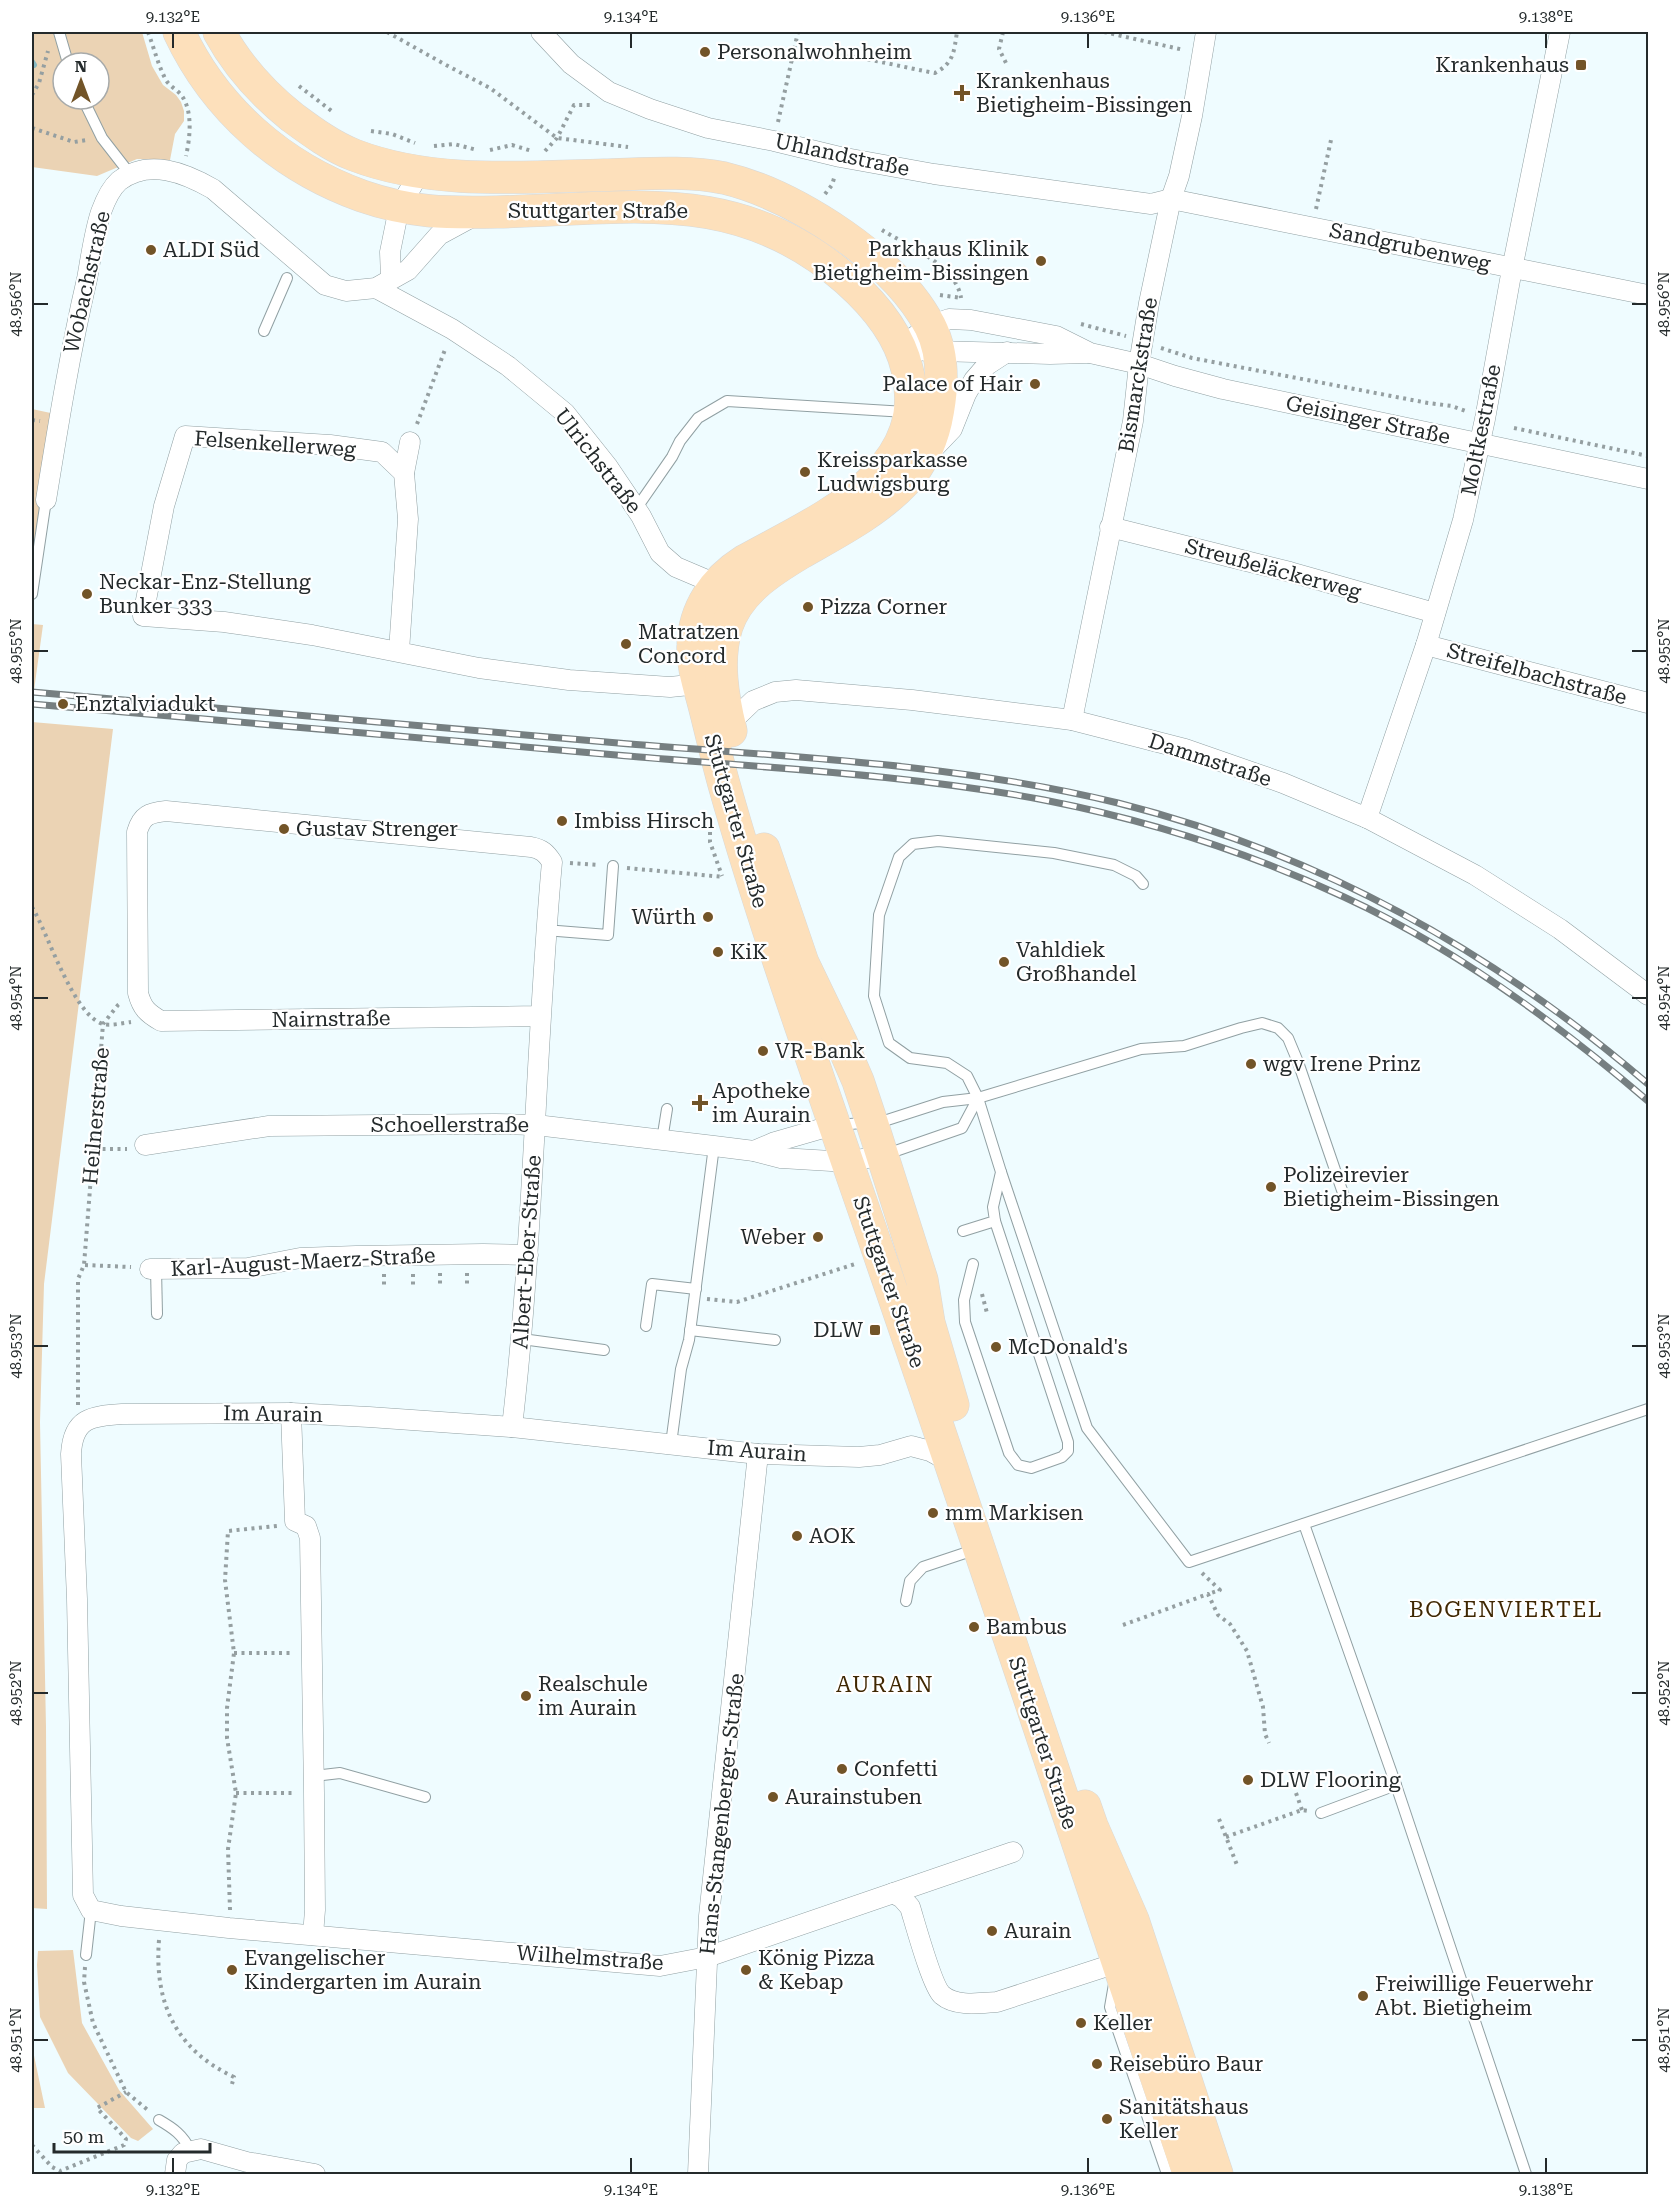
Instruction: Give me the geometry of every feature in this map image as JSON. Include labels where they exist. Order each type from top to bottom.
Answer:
[{"type":"main road","name":"Stuttgarter Straße","points":[[178,32],[202,74],[228,108],[256,135],[291,162],[314,176],[354,193],[412,210],[480,212],[651,206],[707,211],[752,223],[799,246],[835,270],[862,293],[895,336],[910,380],[910,412],[903,440],[894,456],[883,471],[835,509],[727,572],[704,602],[694,636],[694,657],[710,683],[729,724],[759,833],[803,963],[858,1081],[922,1280],[929,1323],[946,1384],[1092,1826],[1123,1893],[1131,1958],[1189,2175]]},
{"type":"main road","name":"Stuttgarter Straße","points":[[219,32],[236,60],[256,85],[276,104],[312,133],[353,155],[423,155],[474,177],[693,174],[724,178],[750,186],[796,207],[852,241],[893,277],[912,301],[934,339],[941,378],[940,402],[930,441],[919,464],[906,482],[873,508],[779,566],[762,579],[735,610],[727,627],[723,647],[710,683],[714,747],[750,874],[979,1549],[1131,1958],[1217,2175]]},
{"type":"street","name":"Uhlandstraße","points":[[542,32],[572,64],[609,92],[650,109],[708,128],[840,157],[934,174],[1151,204],[1171,199]]},
{"type":"street","name":"Bismarckstraße","points":[[1072,720],[1133,421],[1142,342],[1171,199],[1179,176],[1206,32]]},
{"type":"street","name":"Moltkestraße","points":[[1367,819],[1426,645],[1463,520],[1485,419],[1512,269],[1560,32]]},
{"type":"street","points":[[384,284],[390,252],[412,210],[423,155]]},
{"type":"street","points":[[130,174],[162,170],[182,174],[213,189],[325,285],[346,291],[384,284],[408,270],[439,235],[480,212]]},
{"type":"street","name":"Wobachstraße","points":[[46,500],[77,323],[100,214],[108,194],[117,183],[130,174]]},
{"type":"street","name":"Sandgrubenweg","points":[[1171,199],[1648,296]]},
{"type":"street","points":[[412,210],[423,240],[419,257]]},
{"type":"street","name":"Ulrichstraße","points":[[384,284],[508,366],[566,413],[608,467],[636,509],[660,554],[676,567],[716,584]]},
{"type":"street","name":"Geisinger Straße","points":[[934,339],[949,319],[971,320],[1056,336],[1090,353],[1139,364],[1223,388],[1648,479]]},
{"type":"street","name":"Geisinger Straße","points":[[901,350],[914,337],[1007,352],[1090,353]]},
{"type":"street","points":[[919,464],[952,429],[966,394],[981,371],[987,364],[1007,352]]},
{"type":"street","name":"Felsenkellerweg","points":[[404,472],[382,452],[330,445],[185,436],[164,506],[143,616],[224,622],[312,635],[480,668],[569,680],[670,687],[710,683]]},
{"type":"street","points":[[399,651],[408,519],[404,472],[410,442]]},
{"type":"street","name":"Streußeläckerweg","points":[[1110,527],[1290,572],[1435,613]]},
{"type":"street","name":"Streifelbachstraße","points":[[1426,645],[1648,703]]},
{"type":"street","name":"Dammstraße","points":[[729,724],[753,701],[775,692],[796,690],[912,700],[1072,720],[1196,753],[1283,783],[1367,819],[1475,875],[1560,929],[1648,995]]},
{"type":"street","points":[[161,1021],[142,1007],[138,993],[137,832],[141,820],[148,813],[166,810],[531,847],[539,848],[552,862]]},
{"type":"street","name":"Albert-Eber-Straße","points":[[512,1427],[528,1256],[536,1125],[539,1016],[552,862]]},
{"type":"street","name":"Nairnstraße","points":[[161,1021],[539,1016]]},
{"type":"street","name":"Schoellerstraße","points":[[145,1145],[269,1126],[536,1125],[754,1151],[781,1158],[848,1162],[882,1155]]},
{"type":"street","name":"Schoellerstraße","points":[[754,1151],[775,1142],[834,1125]]},
{"type":"street","name":"Karl-August-Maerz-Straße","points":[[153,1269],[248,1268],[311,1258],[454,1254],[528,1256]]},
{"type":"street","points":[[291,1413],[295,1521],[306,1526],[310,1538],[315,1910],[313,1935]]},
{"type":"street","name":"Im Aurain","points":[[78,1427],[88,1420],[113,1415],[291,1413],[512,1427],[758,1454],[859,1457],[880,1455],[911,1446],[930,1451],[950,1462]]},
{"type":"street","points":[[78,1427],[72,1438],[71,1454],[77,1599],[82,1883],[83,1895],[91,1910]]},
{"type":"street","name":"Hans-Stangenberger-Straße","points":[[698,2175],[709,1916],[758,1454]]},
{"type":"street","name":"Wilhelmstraße","points":[[91,1910],[229,1928],[660,1966],[707,1957],[1013,1852]]},
{"type":"street","points":[[893,1893],[902,1898],[910,1907],[941,1995],[957,2002],[975,2004],[997,2002],[1131,1958]]},
{"type":"street","points":[[175,2175],[177,2160],[183,2153],[190,2150],[201,2150],[258,2165],[315,2175]]},
{"type":"lane","points":[[59,32],[65,51]]},
{"type":"lane","points":[[89,111],[102,138],[130,174]]},
{"type":"lane","points":[[264,331],[287,278]]},
{"type":"lane","points":[[636,509],[672,457],[680,441],[698,418],[726,401],[910,412]]},
{"type":"lane","name":"Wobachstraße","points":[[32,594],[46,500]]},
{"type":"lane","points":[[1143,885],[1136,876],[1114,865],[1054,853],[938,841],[913,844],[899,857],[879,915],[874,996],[889,1043],[910,1058],[947,1063],[967,1076],[978,1098],[1087,1428],[1189,1562],[1648,1409]]},
{"type":"lane","points":[[545,930],[608,935],[613,866]]},
{"type":"lane","points":[[834,1125],[872,1124],[943,1102],[978,1098],[1142,1049],[1184,1046],[1262,1023],[1278,1028],[1288,1038],[1345,1199]]},
{"type":"lane","points":[[882,1155],[962,1128],[978,1098]]},
{"type":"lane","points":[[662,1140],[667,1108]]},
{"type":"lane","points":[[671,1444],[681,1369],[690,1330],[714,1146]]},
{"type":"lane","points":[[973,1264],[964,1300],[965,1322],[1009,1453],[1018,1464],[1031,1468],[1062,1457],[1068,1451],[1068,1442],[995,1221],[993,1207],[1001,1172]]},
{"type":"lane","points":[[963,1232],[995,1221]]},
{"type":"lane","points":[[153,1269],[157,1314]]},
{"type":"lane","points":[[646,1326],[652,1284],[695,1293]]},
{"type":"lane","points":[[690,1330],[775,1340]]},
{"type":"lane","points":[[522,1339],[604,1350]]},
{"type":"lane","points":[[1304,1524],[1396,1785],[1526,2175]]},
{"type":"lane","points":[[906,1601],[910,1581],[922,1567],[979,1549]]},
{"type":"lane","points":[[314,1784],[340,1773],[425,1797]]},
{"type":"lane","points":[[1322,1813],[1396,1785]]},
{"type":"lane","points":[[86,1955],[91,1910]]},
{"type":"lane","points":[[1131,1958],[1110,2007],[1167,2175]]},
{"type":"lane","points":[[159,2120],[178,2131],[186,2140],[190,2150]]},
{"type":"path","points":[[148,32],[159,66],[168,83],[182,95],[188,107],[190,127],[182,174]]},
{"type":"path","points":[[387,32],[490,88],[557,138]]},
{"type":"path","points":[[774,141],[798,32]]},
{"type":"path","points":[[793,56],[840,54],[935,73],[947,67],[957,32]]},
{"type":"path","points":[[1003,32],[999,49],[1006,63]]},
{"type":"path","points":[[1104,32],[1203,55]]},
{"type":"path","points":[[32,95],[39,83],[50,47]]},
{"type":"path","points":[[297,85],[339,117]]},
{"type":"path","points":[[362,130],[392,134],[423,155],[454,144],[483,152],[512,145],[534,152],[545,151],[557,138],[574,105],[598,105],[609,92]]},
{"type":"path","points":[[32,128],[74,142],[102,138]]},
{"type":"path","points":[[1312,227],[1331,140]]},
{"type":"path","points":[[824,195],[834,201]]},
{"type":"path","points":[[873,224],[941,266],[954,279],[960,290],[961,298]]},
{"type":"path","points":[[948,295],[972,300]]},
{"type":"path","points":[[1074,323],[1108,330],[1192,358],[1428,404],[1452,406],[1499,425],[1648,456]]},
{"type":"path","points":[[410,442],[453,329]]},
{"type":"path","points":[[552,862],[722,877]]},
{"type":"path","points":[[32,907],[50,947],[86,1013],[104,1024],[161,1021]]},
{"type":"path","name":"Heilnerstraße","points":[[78,1427],[78,1279],[84,1265],[104,1024],[118,1005],[138,993]]},
{"type":"path","points":[[95,1149],[130,1149],[145,1145]]},
{"type":"path","points":[[695,1293],[737,1302],[880,1255]]},
{"type":"path","points":[[84,1265],[153,1269]]},
{"type":"path","points":[[229,1928],[228,1849],[236,1793],[227,1738],[227,1708],[234,1653],[225,1580],[228,1531],[274,1526],[295,1521]]},
{"type":"path","points":[[1123,1625],[1220,1590],[1189,1562]]},
{"type":"path","points":[[1208,1594],[1218,1615],[1230,1624],[1247,1651],[1263,1707],[1265,1734],[1269,1743]]},
{"type":"path","points":[[234,1653],[312,1653]]},
{"type":"path","points":[[236,1793],[314,1784]]},
{"type":"path","points":[[1296,1793],[1302,1810]]},
{"type":"path","points":[[1226,1837],[1302,1810],[1322,1813]]},
{"type":"path","points":[[1220,1819],[1237,1865]]},
{"type":"path","points":[[161,1920],[158,1962],[163,2001],[186,2041],[203,2060],[234,2076],[232,2084]]},
{"type":"path","points":[[86,1955],[84,1982],[93,2023],[126,2092],[159,2120]]},
{"type":"path","points":[[32,2145],[52,2167],[60,2171],[124,2145],[126,2139],[98,2108],[126,2092]]},
{"type":"shaded area","points":[[32,32],[142,32],[152,66],[163,85],[181,102],[184,121],[175,134],[170,160],[137,159],[97,176],[32,167]]},
{"type":"shaded area","points":[[32,409],[60,415],[32,594]]},
{"type":"shaded area","points":[[32,624],[43,625],[32,705]]},
{"type":"shaded area","points":[[32,722],[113,729],[44,1284],[40,1422],[47,1909],[32,1908]]},
{"type":"shaded area","points":[[73,1950],[82,2023],[119,2090],[153,2129],[138,2141],[131,2138],[68,2073],[40,2017],[38,1951]]},
{"type":"shaded area","points":[[32,2046],[45,2108],[32,2108]]},
{"type":"railway","points":[[32,692],[870,763],[995,779],[1118,803],[1192,824],[1263,849],[1400,912],[1465,950],[1528,991],[1648,1084]]},
{"type":"railway","points":[[32,704],[889,778],[992,791],[1121,817],[1197,839],[1271,866],[1385,917],[1465,963],[1503,988],[1577,1043],[1648,1101]]},
{"type":"place","name":"Personalwohnheim","points":[[705,52]]},
{"type":"place","name":"Krankenhaus","points":[[1581,65]]},
{"type":"place","name":"Krankenhaus Bietigheim-Bissingen","points":[[962,93]]},
{"type":"place","name":"ALDI Süd","points":[[151,250]]},
{"type":"place","name":"Parkhaus Klinik Bietigheim-Bissingen","points":[[1041,261]]},
{"type":"place","name":"Palace of Hair","points":[[1035,384]]},
{"type":"place","name":"Kreissparkasse Ludwigsburg","points":[[805,472]]},
{"type":"place","name":"Neckar-Enz-Stellung Bunker 333","points":[[87,594]]},
{"type":"place","name":"Pizza Corner","points":[[808,607]]},
{"type":"place","name":"Matratzen Concord","points":[[626,644]]},
{"type":"place","name":"Enztalviadukt","points":[[63,704]]},
{"type":"place","name":"Imbiss Hirsch","points":[[562,821]]},
{"type":"place","name":"Gustav Strenger","points":[[284,829]]},
{"type":"place","name":"Würth","points":[[708,917]]},
{"type":"place","name":"KiK","points":[[718,952]]},
{"type":"place","name":"Vahldiek Großhandel","points":[[1004,962]]},
{"type":"place","name":"VR-Bank","points":[[763,1051]]},
{"type":"place","name":"wgv Irene Prinz","points":[[1251,1064]]},
{"type":"place","name":"Apotheke im Aurain","points":[[700,1103]]},
{"type":"place","name":"Polizeirevier Bietigheim-Bissingen","points":[[1271,1187]]},
{"type":"place","name":"Weber","points":[[818,1237]]},
{"type":"place","name":"DLW","points":[[875,1330]]},
{"type":"place","name":"McDonald's","points":[[996,1347]]},
{"type":"place","name":"mm Markisen","points":[[933,1513]]},
{"type":"place","name":"AOK","points":[[797,1536]]},
{"type":"place","name":"Bambus","points":[[974,1627]]},
{"type":"place","name":"Realschule im Aurain","points":[[526,1696]]},
{"type":"place","name":"Confetti","points":[[842,1769]]},
{"type":"place","name":"DLW Flooring","points":[[1248,1780]]},
{"type":"place","name":"Aurainstuben","points":[[773,1797]]},
{"type":"place","name":"Aurain","points":[[992,1931]]},
{"type":"place","name":"Evangelischer Kindergarten im Aurain","points":[[232,1970]]},
{"type":"place","name":"König Pizza & Kebap","points":[[746,1970]]},
{"type":"place","name":"Freiwillige Feuerwehr Abt. Bietigheim","points":[[1363,1996]]},
{"type":"place","name":"Keller","points":[[1081,2023]]},
{"type":"place","name":"Reisebüro Baur","points":[[1097,2064]]},
{"type":"place","name":"Sanitätshaus Keller","points":[[1107,2119]]},
{"type":"district","name":"BOGENVIERTEL","points":[[1506,1609]]},
{"type":"district","name":"AURAIN","points":[[885,1684]]}]
